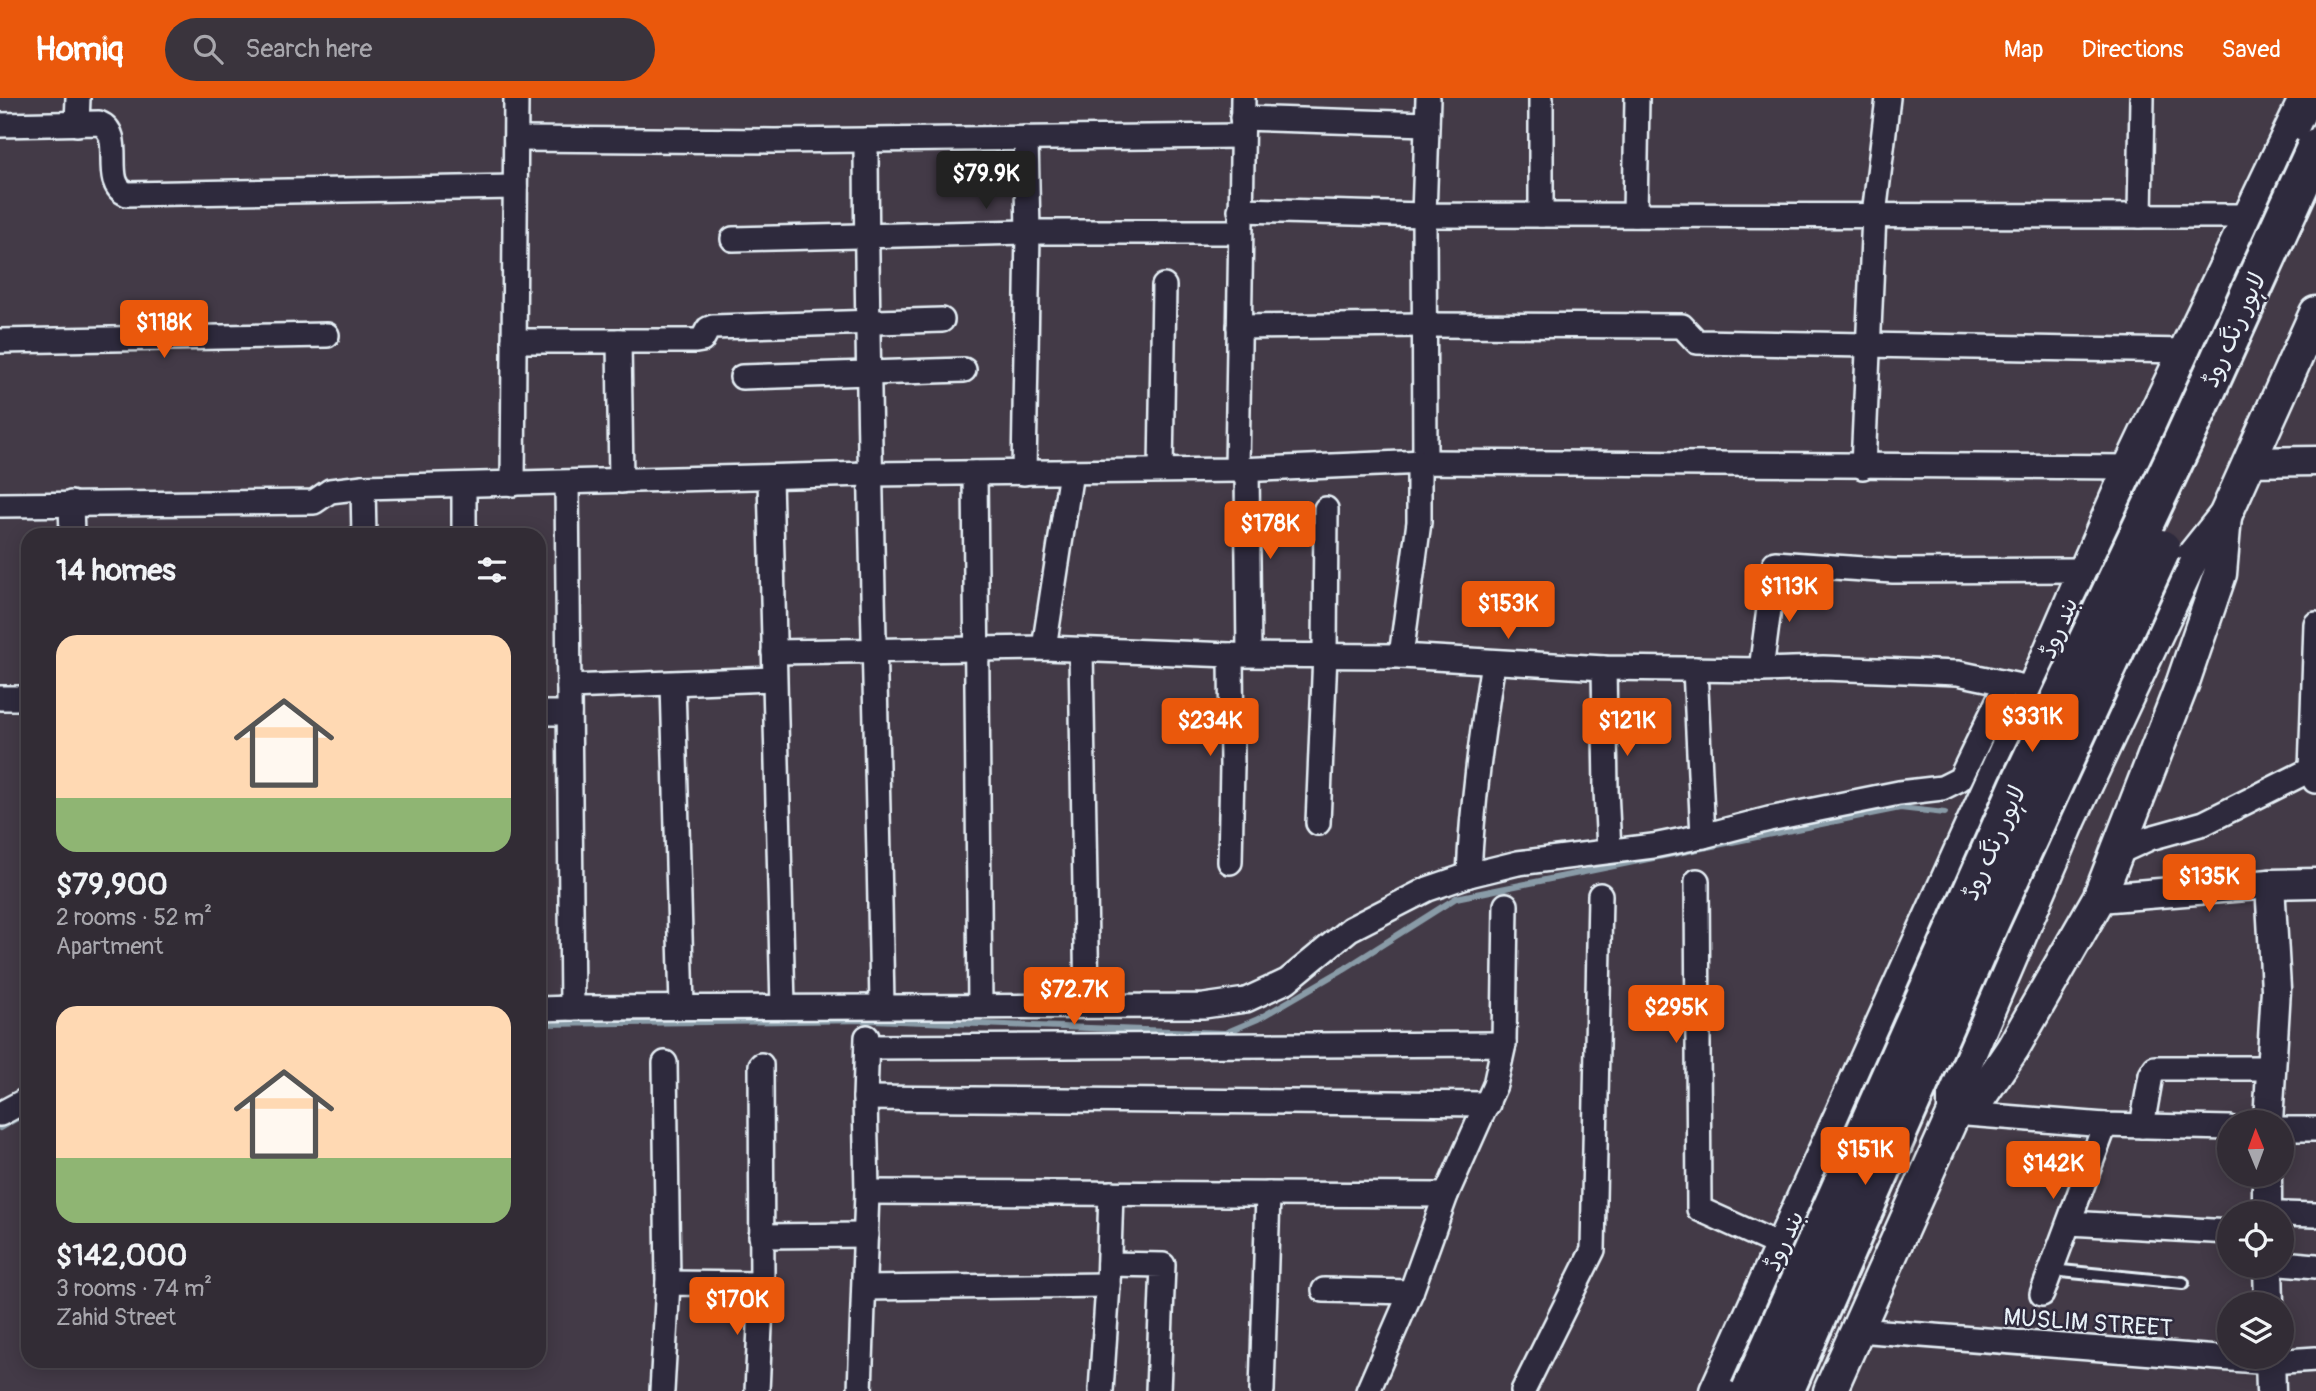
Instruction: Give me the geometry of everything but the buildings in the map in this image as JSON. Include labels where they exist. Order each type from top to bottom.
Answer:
[{"type":"highway","name":"لاہور رنگ روڈ","points":[[1751,1391],[2013,800],[2184,439],[2316,148]]},
{"type":"highway","name":"لاہور رنگ روڈ","points":[[1784,1391],[1990,921],[2316,213]]},
{"type":"main road","name":"بند روڈ","points":[[1716,1391],[1830,1143],[2020,686],[2084,570],[2130,467],[2306,98]]},
{"type":"main road","points":[[1830,1391],[1954,1113],[1954,1090],[2070,819],[2193,556],[2225,516],[2316,313]]},
{"type":"main road","points":[[1954,1113],[1977,1101],[2099,898],[2183,682],[2220,574],[2225,516]]},
{"type":"street","points":[[77,124],[78,98]]},
{"type":"street","points":[[513,484],[516,98]]},
{"type":"street","points":[[1401,656],[1419,522],[1422,462],[1428,98]]},
{"type":"street","points":[[1541,98],[1541,215]]},
{"type":"street","points":[[1635,215],[1637,98]]},
{"type":"street","points":[[1863,467],[1874,215],[1888,98]]},
{"type":"street","points":[[2140,215],[2142,98]]},
{"type":"street","points":[[516,139],[1026,138],[1242,117],[1427,124]]},
{"type":"street","points":[[1230,862],[1232,766],[1240,654],[1242,469],[1239,327],[1242,117]]},
{"type":"street","points":[[0,125],[99,123],[106,126],[111,133],[115,184],[120,191],[127,194],[516,187]]},
{"type":"street","points":[[1024,473],[1028,232],[1026,138]]},
{"type":"street","points":[[866,140],[869,474],[882,1006]]},
{"type":"street","points":[[733,239],[1028,232],[1424,215],[2251,216]]},
{"type":"street","points":[[1161,470],[1164,286]]},
{"type":"street","points":[[514,341],[696,341],[702,340],[713,327],[942,320]]},
{"type":"street","points":[[1239,327],[1682,326],[1697,342],[2185,351]]},
{"type":"street","points":[[0,341],[327,335]]},
{"type":"street","points":[[619,341],[621,481]]},
{"type":"street","points":[[742,377],[964,370]]},
{"type":"street","points":[[2249,461],[2316,461]]},
{"type":"street","points":[[0,505],[314,502],[330,491],[363,487],[869,474],[1242,469],[1422,462],[2130,467]]},
{"type":"street","points":[[1044,648],[1071,472]]},
{"type":"street","points":[[975,473],[980,1006]]},
{"type":"street","points":[[770,477],[783,1007]]},
{"type":"street","points":[[567,482],[572,1008]]},
{"type":"street","points":[[464,485],[464,528]]},
{"type":"street","points":[[363,487],[364,528]]},
{"type":"street","points":[[71,503],[72,528]]},
{"type":"street","points":[[1318,823],[1325,654],[1326,509]]},
{"type":"street","points":[[1762,670],[1775,563],[1893,571],[2084,570]]},
{"type":"street","points":[[2115,854],[2150,838],[2204,823],[2315,773],[2316,624]]},
{"type":"street","points":[[546,1009],[1204,1006],[1246,1000],[1287,981],[1350,929],[1428,889],[1469,875],[1518,863],[1653,846],[1769,819],[1899,793],[1942,788],[1961,779],[2020,686],[1958,673],[1823,668],[1604,668],[1401,656],[1081,651],[1044,648],[774,652]]},
{"type":"street","points":[[1081,651],[1087,1005]]},
{"type":"street","points":[[1469,875],[1475,785],[1493,662]]},
{"type":"street","points":[[1604,668],[1609,850]]},
{"type":"street","points":[[1695,669],[1703,836]]},
{"type":"street","points":[[569,687],[774,679]]},
{"type":"street","points":[[673,684],[682,1007]]},
{"type":"street","points":[[0,698],[21,698]]},
{"type":"street","points":[[546,713],[569,713]]},
{"type":"street","points":[[1697,881],[1699,1209],[1781,1246]]},
{"type":"street","points":[[2099,898],[2270,884],[2316,883]]},
{"type":"street","points":[[2269,1110],[2276,989],[2270,884]]},
{"type":"street","points":[[1523,1391],[1593,1250],[1600,895]]},
{"type":"street","points":[[1368,1391],[1411,1292],[1446,1195],[1496,1085],[1504,1044],[1506,905]]},
{"type":"street","points":[[860,1391],[867,1192],[867,1042],[1504,1044]]},
{"type":"street","points":[[662,1391],[668,1283],[665,1063]]},
{"type":"street","points":[[757,1391],[762,1284],[761,1065]]},
{"type":"street","points":[[2142,1126],[2151,1076],[2155,1068],[2270,1068]]},
{"type":"street","points":[[865,1098],[1488,1104]]},
{"type":"street","points":[[0,1114],[21,1103]]},
{"type":"street","points":[[1954,1113],[2105,1125],[2217,1128]]},
{"type":"street","points":[[2042,1294],[2105,1125]]},
{"type":"street","points":[[2294,1129],[2316,1129]]},
{"type":"street","points":[[1830,1143],[1922,1186]]},
{"type":"street","points":[[867,1192],[1446,1195]]},
{"type":"street","points":[[1101,1391],[1111,1193]]},
{"type":"street","points":[[1262,1391],[1268,1194]]},
{"type":"street","points":[[2294,1215],[2316,1216]]},
{"type":"street","points":[[2069,1223],[2217,1231]]},
{"type":"street","points":[[761,1236],[866,1235]]},
{"type":"street","points":[[2294,1264],[2316,1266]]},
{"type":"street","points":[[865,1287],[1108,1274],[1163,1265],[1158,1391]]},
{"type":"street","points":[[668,1283],[762,1284]]},
{"type":"street","points":[[1324,1290],[1411,1292]]},
{"type":"street","name":"MUSLIM STREET","points":[[1857,1330],[2217,1355]]},
{"type":"street","name":"MUSLIM STREET","points":[[2294,1359],[2316,1359]]},
{"type":"street","points":[[2270,1369],[2271,1391]]},
{"type":"lane","points":[[2051,1270],[2183,1283]]},
{"type":"waterway","points":[[546,1024],[872,1020],[1225,1033],[1258,1019],[1344,969],[1456,898],[1900,808],[1945,813]]},
{"type":"waterway","points":[[0,1128],[21,1116]]}]
